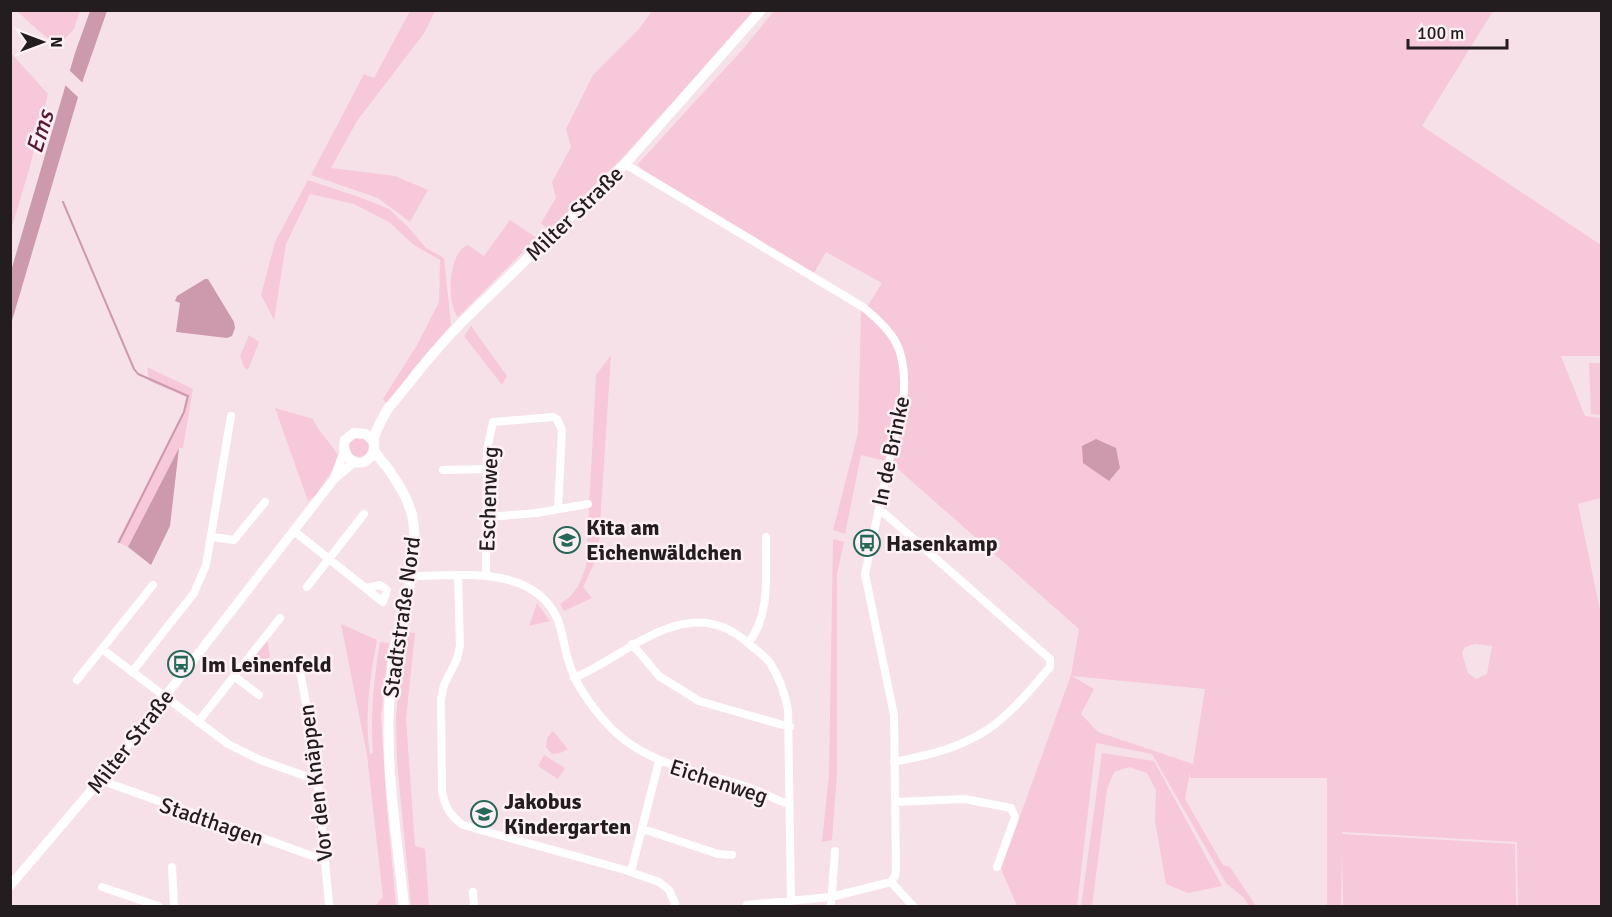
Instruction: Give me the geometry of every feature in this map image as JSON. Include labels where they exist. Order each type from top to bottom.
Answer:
[{"type":"main road","name":"Milter Straße","points":[[362,432],[385,414],[452,332],[625,164],[761,10]]},
{"type":"main road","name":"Milter Straße","points":[[374,445],[385,414]]},
{"type":"main road","points":[[359,462],[370,458],[374,445],[369,435],[362,432],[348,437],[344,444],[344,452],[348,458],[359,462],[376,466],[392,477]]},
{"type":"main road","name":"Stadtstraße Nord","points":[[374,445],[378,457],[406,498],[415,539],[411,576],[395,649],[389,718],[390,764],[404,906]]},
{"type":"street","name":"In de Brinke","points":[[625,164],[863,307],[890,331],[900,350],[905,369],[904,392],[865,574],[894,716],[896,869],[891,882]]},
{"type":"street","points":[[132,672],[194,593],[206,565],[231,416]]},
{"type":"street","name":"Eschenweg","points":[[486,575],[487,449],[493,422],[553,417],[557,419],[562,430],[558,509]]},
{"type":"street","name":"Milter Straße","points":[[10,886],[100,780],[294,531],[334,479],[344,452]]},
{"type":"street","name":"Milter Straße","points":[[334,479],[359,462]]},
{"type":"street","points":[[443,470],[487,469]]},
{"type":"street","points":[[212,537],[234,540],[265,502]]},
{"type":"street","points":[[487,517],[588,504]]},
{"type":"street","points":[[878,511],[884,513],[1050,659],[1051,663],[1021,701],[992,728],[952,748],[894,761]]},
{"type":"street","points":[[308,587],[364,514]]},
{"type":"street","points":[[294,531],[366,588]]},
{"type":"street","points":[[748,643],[755,635],[763,615],[766,537]]},
{"type":"street","name":"Eichenweg","points":[[411,576],[486,575],[513,581],[529,588],[550,607],[558,620],[574,678],[585,698],[612,730],[659,761],[748,787],[789,804],[791,901]]},
{"type":"street","points":[[458,576],[460,646],[457,659],[444,685],[441,699],[442,791],[451,817],[463,825],[632,872],[659,882],[669,890],[675,905]]},
{"type":"street","points":[[77,680],[153,585]]},
{"type":"street","points":[[198,722],[280,618]]},
{"type":"street","points":[[574,678],[632,644],[664,629],[696,621],[710,623],[739,634],[769,662],[786,700],[790,728],[789,804]]},
{"type":"street","points":[[632,644],[659,676],[699,701],[790,728]]},
{"type":"street","points":[[102,649],[228,744],[260,760],[311,778],[318,776]]},
{"type":"street","name":"Vor den Knäppen","points":[[298,661],[315,751],[328,905]]},
{"type":"street","points":[[234,676],[259,695]]},
{"type":"street","name":"Eichenweg","points":[[632,872],[659,761]]},
{"type":"street","name":"Stadthagen","points":[[100,780],[318,858],[325,858]]},
{"type":"street","points":[[895,802],[965,800],[1011,808],[1015,817],[997,867]]},
{"type":"street","points":[[643,829],[718,854],[732,855]]},
{"type":"street","points":[[831,906],[835,851]]},
{"type":"street","points":[[171,867],[174,906]]},
{"type":"street","points":[[747,905],[831,897],[891,882],[913,906]]},
{"type":"street","points":[[102,887],[158,906]]},
{"type":"street","points":[[472,892],[474,906]]},
{"type":"shaded area","points":[[17,11],[80,11],[74,29],[58,46]]},
{"type":"shaded area","points":[[90,11],[107,11],[84,77],[11,324],[11,271],[75,53]]},
{"type":"shaded area","points":[[410,11],[435,11],[425,32],[357,121],[331,168],[395,176],[428,190],[410,222],[378,198],[311,175],[364,74],[374,78]]},
{"type":"shaded area","points":[[652,11],[756,11],[623,157],[548,231],[541,223],[556,198],[552,182],[571,147],[566,129],[593,75],[638,30]]},
{"type":"shaded area","points":[[774,11],[1493,11],[1422,126],[1601,245],[1601,356],[1561,356],[1585,416],[1601,418],[1601,498],[1578,504],[1601,615],[1601,906],[1518,906],[1517,842],[1342,832],[1342,834],[1515,844],[1516,906],[1343,906],[1342,849],[1341,906],[1327,906],[1327,778],[1190,778],[1190,772],[1185,799],[1223,865],[1230,867],[1256,906],[1249,906],[1244,898],[1226,883],[1152,754],[1096,743],[1077,906],[1017,906],[1001,869],[1071,675],[1079,629],[890,462],[861,455],[845,534],[833,530],[858,433],[861,311],[867,307],[882,283],[826,252],[814,273],[642,171],[638,164],[743,49]],"holes":[[[1475,644],[1492,646],[1487,674],[1476,679],[1468,673],[1462,653],[1465,647]],[[1072,676],[1205,689],[1193,764],[1098,732],[1081,714],[1094,689]]]},
{"type":"shaded area","points":[[11,53],[48,94],[11,230]]},
{"type":"shaded area","points":[[308,180],[389,209],[426,248],[444,258],[451,325],[387,404],[383,399],[417,345],[439,302],[440,260],[414,245],[389,222],[354,204],[310,194],[286,244],[274,320],[261,295],[275,242]]},
{"type":"shaded area","points":[[510,220],[537,238],[458,317],[454,310],[451,290],[456,257],[468,245],[484,256]]},
{"type":"shaded area","points":[[208,279],[234,322],[235,328],[232,336],[227,338],[176,332],[180,303],[175,301],[177,296]]},
{"type":"shaded area","points":[[471,326],[507,376],[502,385],[464,336]]},
{"type":"shaded area","points":[[249,335],[259,342],[248,370],[244,367],[240,356]]},
{"type":"shaded area","points":[[611,355],[598,555],[583,587],[592,598],[564,611],[560,604],[577,588],[586,566],[596,375]]},
{"type":"shaded area","points":[[1589,363],[1601,363],[1601,415],[1591,414]]},
{"type":"shaded area","points":[[147,367],[193,389],[183,448],[179,448],[128,547],[117,542],[183,412],[186,397],[149,381]]},
{"type":"shaded area","points":[[275,408],[313,419],[340,459],[315,496],[308,501]]},
{"type":"shaded area","points":[[355,437],[363,437],[369,443],[369,451],[363,457],[355,457],[349,451],[349,443]]},
{"type":"shaded area","points":[[1096,439],[1116,448],[1120,468],[1109,481],[1083,463],[1082,446]]},
{"type":"shaded area","points":[[179,448],[170,526],[151,565],[128,547]]},
{"type":"shaded area","points":[[833,539],[844,542],[837,574],[837,773],[832,840],[822,842],[829,774]]},
{"type":"shaded area","points":[[537,603],[550,621],[529,626]]},
{"type":"shaded area","points":[[341,624],[377,640],[368,711],[370,754],[373,753],[373,697],[380,642],[389,643],[381,716],[396,906],[375,906],[383,897],[367,755]]},
{"type":"shaded area","points":[[405,632],[415,633],[406,719],[415,846],[425,849],[429,906],[411,906],[397,762],[396,717]]},
{"type":"shaded area","points":[[267,640],[270,656],[260,668],[250,660]]},
{"type":"shaded area","points":[[553,731],[568,749],[552,754],[546,747],[547,738]]},
{"type":"shaded area","points":[[1102,753],[1154,761],[1222,886],[1188,893],[1166,884],[1155,821],[1156,790],[1147,773],[1129,767],[1114,772],[1107,789],[1092,906],[1081,906]]},
{"type":"shaded area","points":[[544,755],[565,768],[558,779],[538,766]]},
{"type":"pier","points":[[68,69],[85,85],[80,99],[63,83]]},
{"type":"waterway","points":[[63,202],[134,369],[138,374],[188,396],[184,412],[119,542]]},
{"type":"place","name":"Kita am Eichenwäldchen","points":[[567,540]]},
{"type":"place","name":"Hasenkamp","points":[[867,543]]},
{"type":"place","name":"Im Leinenfeld","points":[[181,664]]},
{"type":"place","name":"Jakobus Kindergarten","points":[[484,814]]},
{"type":"water label","name":"Ems","points":[[40,132]]}]
